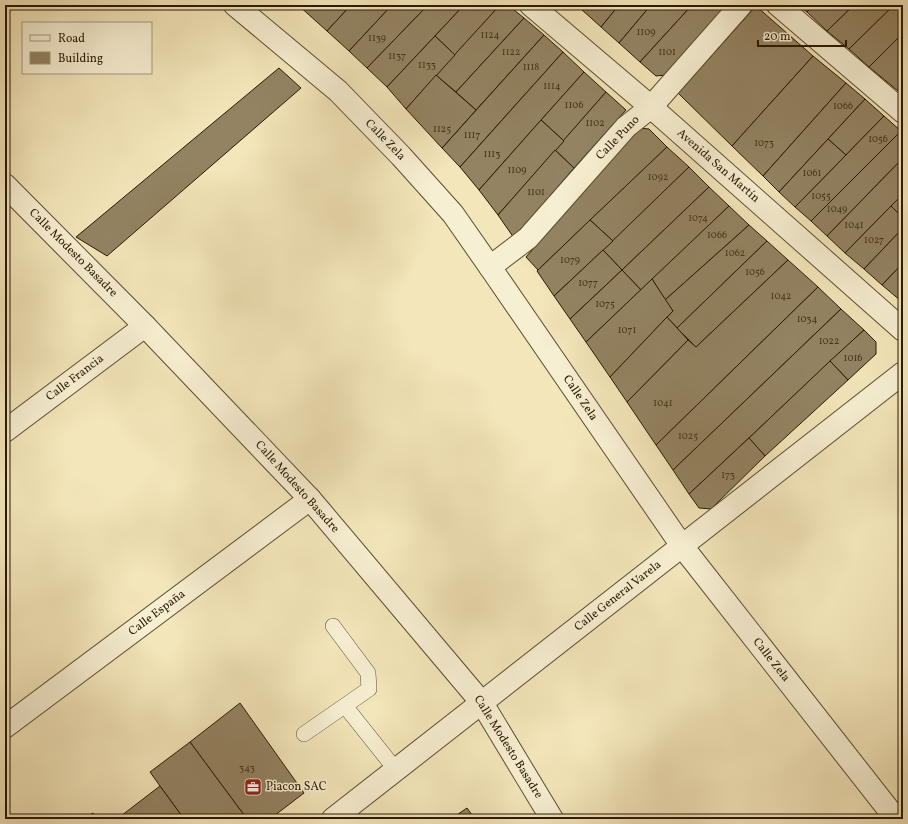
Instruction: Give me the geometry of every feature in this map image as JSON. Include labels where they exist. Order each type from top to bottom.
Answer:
[{"type":"street","name":"Calle Zela","points":[[234,5],[338,91],[401,156],[452,214],[682,546],[896,819]]},
{"type":"street","name":"Avenida San Martín","points":[[531,5],[651,107],[903,330]]},
{"type":"street","name":"Calle Puno","points":[[490,267],[528,238],[626,127],[651,107],[741,5]]},
{"type":"street","points":[[778,5],[903,112]]},
{"type":"street","name":"Calle Modesto Basadre","points":[[5,185],[145,326],[310,499],[482,703],[552,819]]},
{"type":"street","name":"Calle Francia","points":[[5,431],[145,326]]},
{"type":"street","name":"Calle General Varela","points":[[334,819],[903,373]]},
{"type":"street","name":"Calle España","points":[[5,727],[310,499]]},
{"type":"lane","points":[[304,734],[369,689],[368,673],[333,626]]},
{"type":"lane","points":[[344,706],[396,770]]},
{"type":"building","points":[[298,5],[351,5],[327,31]]},
{"type":"building","points":[[351,5],[392,5],[349,51],[327,31]]},
{"type":"building","points":[[392,5],[428,5],[367,68],[349,51]]},
{"type":"building","points":[[428,5],[464,5],[387,87],[367,68]]},
{"type":"building","points":[[464,5],[500,5],[455,55],[435,36]]},
{"type":"building","points":[[500,5],[508,5],[524,18],[456,92],[436,75]]},
{"type":"building","points":[[584,5],[619,5],[601,27],[581,9]]},
{"type":"building","points":[[619,5],[651,5],[619,43],[601,27]]},
{"type":"building","points":[[651,5],[692,5],[640,62],[619,43]]},
{"type":"building","points":[[692,5],[729,5],[666,75],[656,76],[640,62]]},
{"type":"building","points":[[798,5],[814,5],[807,12]]},
{"type":"building","points":[[814,5],[854,5],[827,31],[807,12]]},
{"type":"building","points":[[854,5],[894,5],[849,49],[827,31]]},
{"type":"building","points":[[894,5],[903,5],[903,33],[869,67],[849,49]]},
{"type":"building","points":[[756,6],[813,56],[732,146],[678,93]]},
{"type":"building","points":[[524,18],[544,35],[476,110],[456,92]]},
{"type":"building","points":[[903,33],[903,95],[869,67]]},
{"type":"building","points":[[544,35],[563,52],[460,167],[442,148]]},
{"type":"building","points":[[435,36],[455,55],[406,109],[387,87]]},
{"type":"building","points":[[563,52],[584,72],[479,190],[460,167]]},
{"type":"building","points":[[813,56],[846,83],[763,176],[732,146]]},
{"type":"building","points":[[279,68],[301,88],[107,256],[76,237]]},
{"type":"building","points":[[584,72],[606,92],[564,141],[541,120]]},
{"type":"building","points":[[436,75],[476,110],[442,148],[406,109]]},
{"type":"building","points":[[846,83],[865,99],[779,192],[763,176]]},
{"type":"building","points":[[606,92],[626,110],[574,168],[555,150]]},
{"type":"building","points":[[865,99],[884,116],[846,155],[828,139]]},
{"type":"building","points":[[884,116],[901,131],[811,221],[795,207]]},
{"type":"building","points":[[541,120],[564,141],[498,215],[479,190]]},
{"type":"building","points":[[639,128],[649,129],[667,147],[538,270],[526,257]]},
{"type":"building","points":[[901,131],[903,133],[903,158],[827,236],[811,221]]},
{"type":"building","points":[[828,139],[846,155],[795,207],[779,192]]},
{"type":"building","points":[[667,147],[689,167],[613,241],[590,220]]},
{"type":"building","points":[[555,150],[574,168],[514,238],[498,215]]},
{"type":"building","points":[[903,158],[903,194],[845,253],[827,236]]},
{"type":"building","points":[[689,167],[709,187],[622,270],[603,250]]},
{"type":"building","points":[[709,187],[729,206],[641,290],[622,270]]},
{"type":"building","points":[[903,194],[903,218],[891,206]]},
{"type":"building","points":[[729,206],[749,225],[665,300],[652,279]]},
{"type":"building","points":[[891,206],[903,218],[903,228],[864,269],[845,253]]},
{"type":"building","points":[[590,220],[613,241],[554,296],[537,271]]},
{"type":"building","points":[[749,225],[767,241],[677,328],[667,317],[673,311],[665,300]]},
{"type":"building","points":[[903,228],[903,263],[882,285],[864,269]]},
{"type":"building","points":[[767,241],[788,260],[696,347],[677,328]]},
{"type":"building","points":[[603,250],[622,270],[570,319],[554,296]]},
{"type":"building","points":[[788,260],[818,287],[656,445],[627,402],[688,340],[696,347]]},
{"type":"building","points":[[903,263],[903,299],[901,301],[882,285]]},
{"type":"building","points":[[622,270],[641,290],[586,342],[570,319]]},
{"type":"building","points":[[652,279],[673,311],[610,377],[586,342]]},
{"type":"building","points":[[818,287],[841,309],[673,470],[656,445]]},
{"type":"building","points":[[841,309],[864,330],[689,494],[673,470]]},
{"type":"building","points":[[667,317],[688,340],[627,402],[610,377]]},
{"type":"building","points":[[864,330],[876,342],[876,354],[848,380],[830,361]]},
{"type":"building","points":[[830,361],[848,380],[765,456],[749,438]]},
{"type":"building","points":[[749,438],[765,456],[711,509],[699,508],[689,494]]},
{"type":"building","points":[[240,703],[304,793],[270,819],[247,819],[190,742]]},
{"type":"building","points":[[190,742],[247,819],[184,819],[150,772]]},
{"type":"building","points":[[160,786],[184,819],[117,819]]},
{"type":"building","points":[[467,808],[475,819],[451,819]]},
{"type":"building","points":[[93,813],[98,819],[84,819]]},
{"type":"place","name":"Piacon SAC","points":[[253,787]]}]
